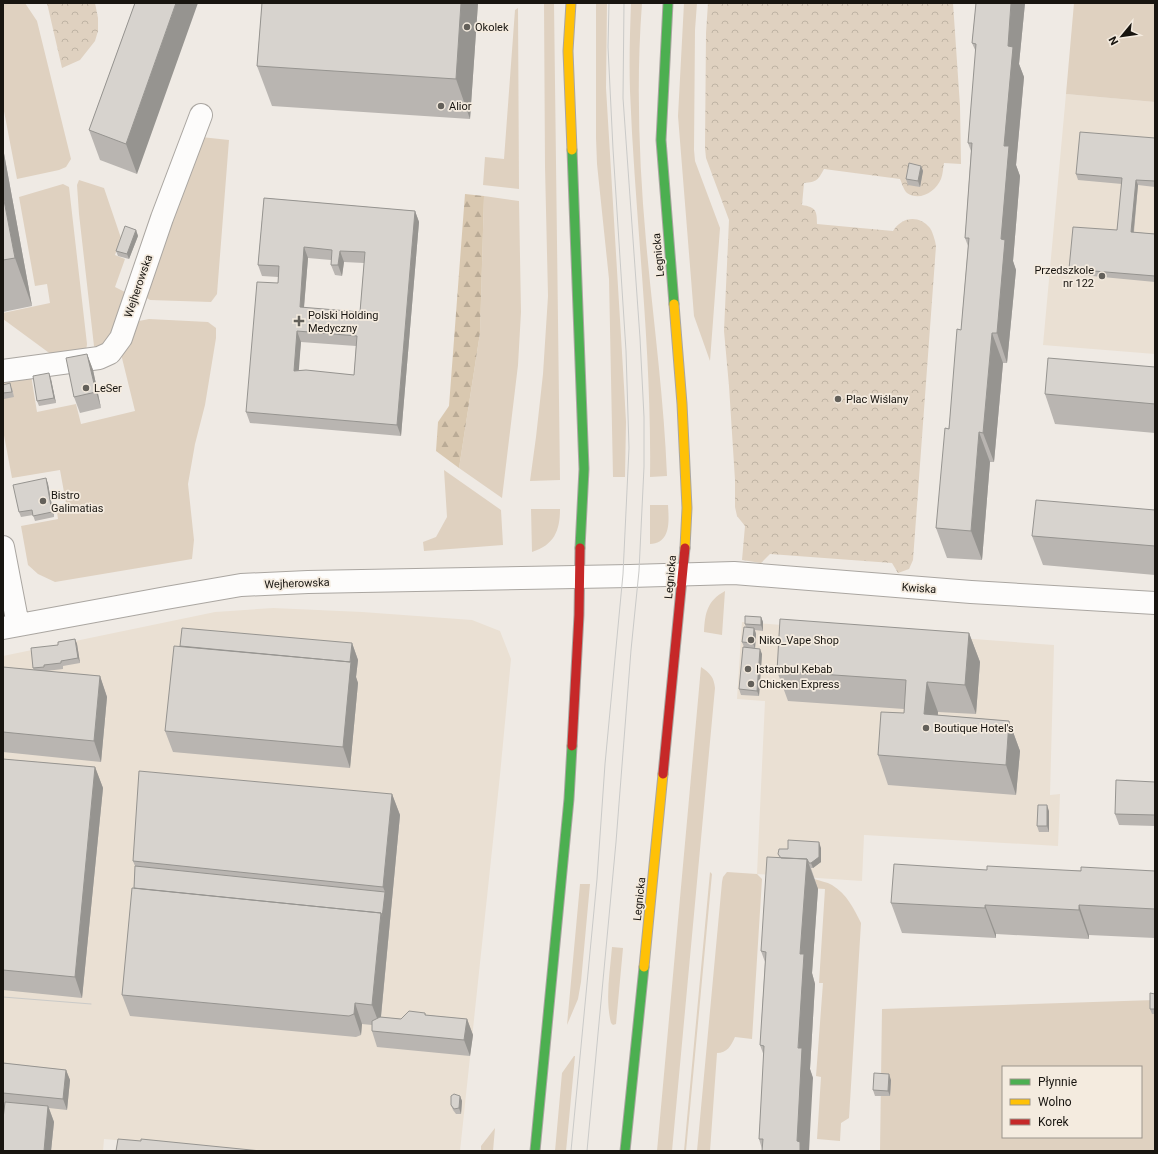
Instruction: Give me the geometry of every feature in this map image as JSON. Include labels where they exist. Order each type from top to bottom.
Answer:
[{"type":"main road","points":[[535,1151],[569,800],[578,646],[579,576],[584,469],[568,51],[572,3]]},
{"type":"main road","name":"Legnicka","points":[[625,1151],[683,574],[687,508],[682,404],[661,140],[668,3]]},
{"type":"street","name":"Wejherowska","points":[[3,371],[99,358],[110,353],[121,338],[162,218],[201,115]]},
{"type":"street","name":"Wejherowska","points":[[3,548],[11,627],[241,585],[308,582],[579,576]]},
{"type":"street","name":"Kwiska","points":[[579,576],[734,572],[964,591],[1155,603]]},
{"type":"shaded area","name":"Przedszkole nr 122","points":[[1066,94],[1155,102],[1155,354],[1043,345]]},
{"type":"shaded area","points":[[273,608],[362,612],[472,620],[500,631],[511,659],[460,1151],[235,1151],[104,1139],[103,1151],[3,1151],[3,656],[215,612]]},
{"type":"shaded area","points":[[742,622],[1054,645],[1050,795],[1060,794],[1058,846],[864,835],[862,881],[757,874],[765,701],[737,699]]},
{"type":"green space","points":[[3,3],[25,3],[37,21],[71,159],[66,167],[59,170],[17,179],[3,106]]},
{"type":"green space","points":[[47,3],[95,3],[98,18],[98,31],[95,41],[80,60],[62,68]]},
{"type":"green space","points":[[544,3],[554,3],[560,480],[530,481],[543,374],[548,296],[545,167]]},
{"type":"green space","points":[[596,3],[607,3],[606,88],[626,422],[625,477],[613,477],[609,279],[597,164],[596,138]]},
{"type":"green space","points":[[631,3],[642,3],[639,63],[639,122],[642,182],[646,241],[666,446],[667,476],[650,477],[650,429],[646,332],[630,91]]},
{"type":"green space","points":[[684,3],[697,3],[695,30],[695,161],[720,228],[710,361],[694,316],[678,116]]},
{"type":"green space","points":[[708,3],[953,3],[960,106],[961,164],[944,163],[942,177],[939,183],[935,188],[922,196],[907,193],[900,179],[824,169],[817,180],[804,183],[802,205],[815,210],[817,224],[893,231],[896,226],[905,220],[916,219],[926,224],[930,228],[935,241],[936,246],[913,560],[909,569],[898,573],[892,563],[770,554],[761,563],[742,560],[745,526],[737,516],[735,507],[735,480],[724,331],[729,220],[706,158],[705,148],[706,33]]},
{"type":"green space","points":[[1074,3],[1155,3],[1155,102],[1066,94]]},
{"type":"green space","points":[[518,8],[519,189],[483,185],[485,157],[504,159],[515,10]]},
{"type":"green space","points":[[201,137],[229,140],[217,294],[211,302],[150,300],[144,296]]},
{"type":"green space","points":[[79,180],[104,188],[121,238],[115,255],[125,259],[115,287],[127,293],[109,342],[97,349],[94,346],[79,214],[77,185]]},
{"type":"green space","points":[[63,184],[69,187],[87,344],[86,351],[52,355],[3,319],[3,313],[50,303],[47,284],[35,286],[19,197]]},
{"type":"green space","points":[[465,194],[484,196],[480,333],[459,468],[436,451],[438,422],[449,406]]},
{"type":"green space","points":[[484,196],[519,201],[521,312],[518,365],[502,498],[459,468],[480,333]]},
{"type":"green space","points":[[149,319],[208,322],[216,328],[216,338],[205,405],[195,444],[188,484],[194,540],[192,559],[55,582],[38,574],[28,565],[21,526],[58,519],[56,506],[66,503],[60,470],[12,478],[3,430],[3,378],[31,375],[37,412],[76,404],[81,424],[135,411],[121,354],[132,329],[139,321]]},
{"type":"green space","points":[[444,470],[501,510],[503,545],[424,551],[423,542],[436,537],[447,517]]},
{"type":"green space","points":[[650,505],[668,505],[669,518],[667,530],[662,540],[657,543],[650,544]]},
{"type":"green space","points":[[531,509],[560,509],[559,524],[551,541],[540,549],[532,552]]},
{"type":"green space","points":[[725,591],[722,635],[704,632],[708,608],[714,599]]},
{"type":"green space","points":[[701,667],[711,676],[714,681],[715,688],[672,1151],[657,1151]]},
{"type":"green space","points":[[710,872],[712,874],[686,1151],[684,1151]]},
{"type":"green space","points":[[727,872],[757,874],[762,879],[752,1039],[735,1037],[728,1048],[723,1052],[717,1053],[710,1151],[697,1151],[722,882],[723,877]]},
{"type":"green space","points":[[814,879],[830,884],[842,893],[850,902],[861,923],[849,1118],[841,1123],[840,1141],[817,1139],[821,1077],[816,1076],[823,983],[819,983],[825,889],[777,886]]},
{"type":"green space","points":[[580,884],[590,884],[581,982],[578,999],[567,1025]]},
{"type":"green space","points":[[612,947],[623,948],[616,1024],[613,1025],[611,1023],[608,1005]]},
{"type":"green space","points":[[1155,1000],[1155,1151],[880,1151],[882,1009]]},
{"type":"green space","points":[[574,1056],[566,1151],[555,1151],[562,1073]]},
{"type":"green space","points":[[495,1128],[493,1151],[481,1151],[481,1146]]},
{"type":"building","points":[[135,3],[176,3],[126,144],[89,130]]},
{"type":"building","points":[[262,3],[461,3],[456,79],[257,66]]},
{"type":"building","points":[[976,3],[1011,3],[1008,46],[1013,47],[1004,146],[1009,146],[1001,239],[1005,240],[997,333],[992,333],[983,433],[979,432],[971,531],[936,528],[945,428],[949,429],[957,329],[961,330],[969,238],[965,238],[972,143],[968,143],[976,44],[972,43]]},
{"type":"building","points":[[1080,132],[1155,138],[1155,181],[1136,180],[1131,232],[1155,234],[1155,276],[1069,269],[1073,227],[1117,230],[1122,178],[1076,174]]},
{"type":"building","points":[[909,163],[921,166],[918,181],[906,179]]},
{"type":"building","points":[[3,195],[15,258],[3,260]]},
{"type":"building","name":"Polski Holding Medyczny","points":[[264,198],[415,211],[397,425],[246,412],[257,282],[278,283],[279,266],[258,265]],"holes":[[[304,247],[332,250],[331,265],[338,265],[340,251],[365,252],[360,312],[300,307]],[[297,331],[357,336],[354,375],[306,370],[294,371]]]},
{"type":"building","points":[[125,226],[136,230],[127,254],[116,251]]},
{"type":"building","points":[[87,354],[96,392],[74,397],[66,358]]},
{"type":"building","points":[[1048,358],[1155,367],[1155,404],[1045,394]]},
{"type":"building","points":[[49,373],[54,398],[37,401],[33,376]]},
{"type":"building","points":[[10,383],[12,392],[3,393],[3,385]]},
{"type":"building","points":[[46,478],[52,512],[33,516],[32,510],[19,512],[13,485]]},
{"type":"building","points":[[1036,500],[1155,510],[1155,546],[1032,536]]},
{"type":"building","points":[[745,616],[761,617],[761,625],[745,624]]},
{"type":"building","points":[[780,619],[969,633],[965,685],[927,682],[924,714],[1009,721],[1006,765],[878,755],[881,712],[904,713],[906,680],[777,671]]},
{"type":"building","points":[[744,627],[754,628],[753,643],[742,642]]},
{"type":"building","points":[[182,628],[352,643],[350,662],[180,646]]},
{"type":"building","points":[[75,639],[78,658],[61,661],[61,663],[44,665],[44,667],[33,668],[31,648],[58,645],[58,642]]},
{"type":"building","points":[[174,646],[351,662],[343,747],[165,731]]},
{"type":"building","points":[[743,647],[760,649],[757,691],[739,689]]},
{"type":"building","points":[[3,667],[100,676],[94,741],[3,732]]},
{"type":"building","points":[[3,759],[95,767],[75,977],[3,970]]},
{"type":"building","points":[[139,771],[392,794],[383,887],[133,861]]},
{"type":"building","points":[[1116,780],[1155,782],[1155,815],[1115,814]]},
{"type":"building","points":[[1038,805],[1047,805],[1047,826],[1037,826]]},
{"type":"building","points":[[788,840],[819,842],[819,857],[811,863],[809,863],[807,859],[781,858],[778,854],[779,849],[788,849]]},
{"type":"building","points":[[767,857],[807,859],[800,954],[804,954],[798,1048],[802,1048],[797,1141],[800,1142],[800,1151],[762,1151],[763,1139],[759,1139],[764,1046],[760,1045],[766,952],[761,951]]},
{"type":"building","points":[[894,864],[987,870],[987,866],[1081,871],[1081,867],[1155,871],[1155,909],[1079,905],[1079,910],[985,905],[985,908],[891,903]]},
{"type":"building","points":[[135,866],[385,892],[382,918],[381,913],[134,888]]},
{"type":"building","points":[[132,888],[381,913],[372,1005],[355,1003],[354,1014],[349,1016],[122,995]]},
{"type":"building","points":[[1150,993],[1155,994],[1155,1009],[1150,1009]]},
{"type":"building","points":[[409,1011],[425,1013],[425,1015],[467,1019],[464,1040],[372,1031],[372,1021],[380,1017],[401,1019]]},
{"type":"building","points":[[3,1063],[66,1070],[63,1099],[3,1093]]},
{"type":"building","points":[[874,1073],[889,1074],[888,1091],[873,1090]]},
{"type":"building","points":[[454,1094],[460,1096],[459,1108],[454,1109],[451,1105],[451,1096]]},
{"type":"building","points":[[5,1102],[48,1106],[44,1151],[3,1151],[3,1119]]},
{"type":"building","points":[[118,1139],[141,1141],[141,1139],[261,1151],[116,1151]]},
{"type":"tram line","points":[[571,1151],[597,879],[605,764],[623,574],[629,448],[626,351],[608,47],[609,3]]},
{"type":"tram line","points":[[587,1151],[616,842],[631,650],[639,571],[644,467],[644,417],[640,338],[623,98],[624,3]]},
{"type":"tram line","points":[[3,997],[91,1004]]},
{"type":"traffic: fast","points":[[668,3],[661,140],[674,304]]},
{"type":"traffic: fast","points":[[572,150],[584,469],[580,548]]},
{"type":"traffic: fast","points":[[535,1151],[569,799],[572,746]]},
{"type":"traffic: fast","points":[[625,1151],[644,967]]},
{"type":"traffic: slow","points":[[571,3],[568,51],[572,150]]},
{"type":"traffic: slow","points":[[674,304],[682,404],[687,508],[685,548]]},
{"type":"traffic: slow","points":[[644,967],[663,774]]},
{"type":"traffic: jam","points":[[572,746],[579,615],[580,548]]},
{"type":"traffic: jam","points":[[663,774],[685,548]]},
{"type":"place","name":"Okolek","points":[[467,27]]},
{"type":"place","name":"Alior","points":[[441,106]]},
{"type":"place","name":"Przedszkole nr 122","points":[[1102,276]]},
{"type":"place","name":"Polski Holding Medyczny","points":[[299,321]]},
{"type":"place","name":"LeSer","points":[[86,388]]},
{"type":"place","name":"Plac Wiślany","points":[[838,399]]},
{"type":"place","name":"Bistro Galimatias","points":[[43,501]]},
{"type":"place","name":"Niko_Vape Shop","points":[[751,640]]},
{"type":"place","name":"Istambul Kebab","points":[[748,669]]},
{"type":"place","name":"Chicken Express","points":[[751,684]]},
{"type":"place","name":"Boutique Hotel's","points":[[926,728]]}]
